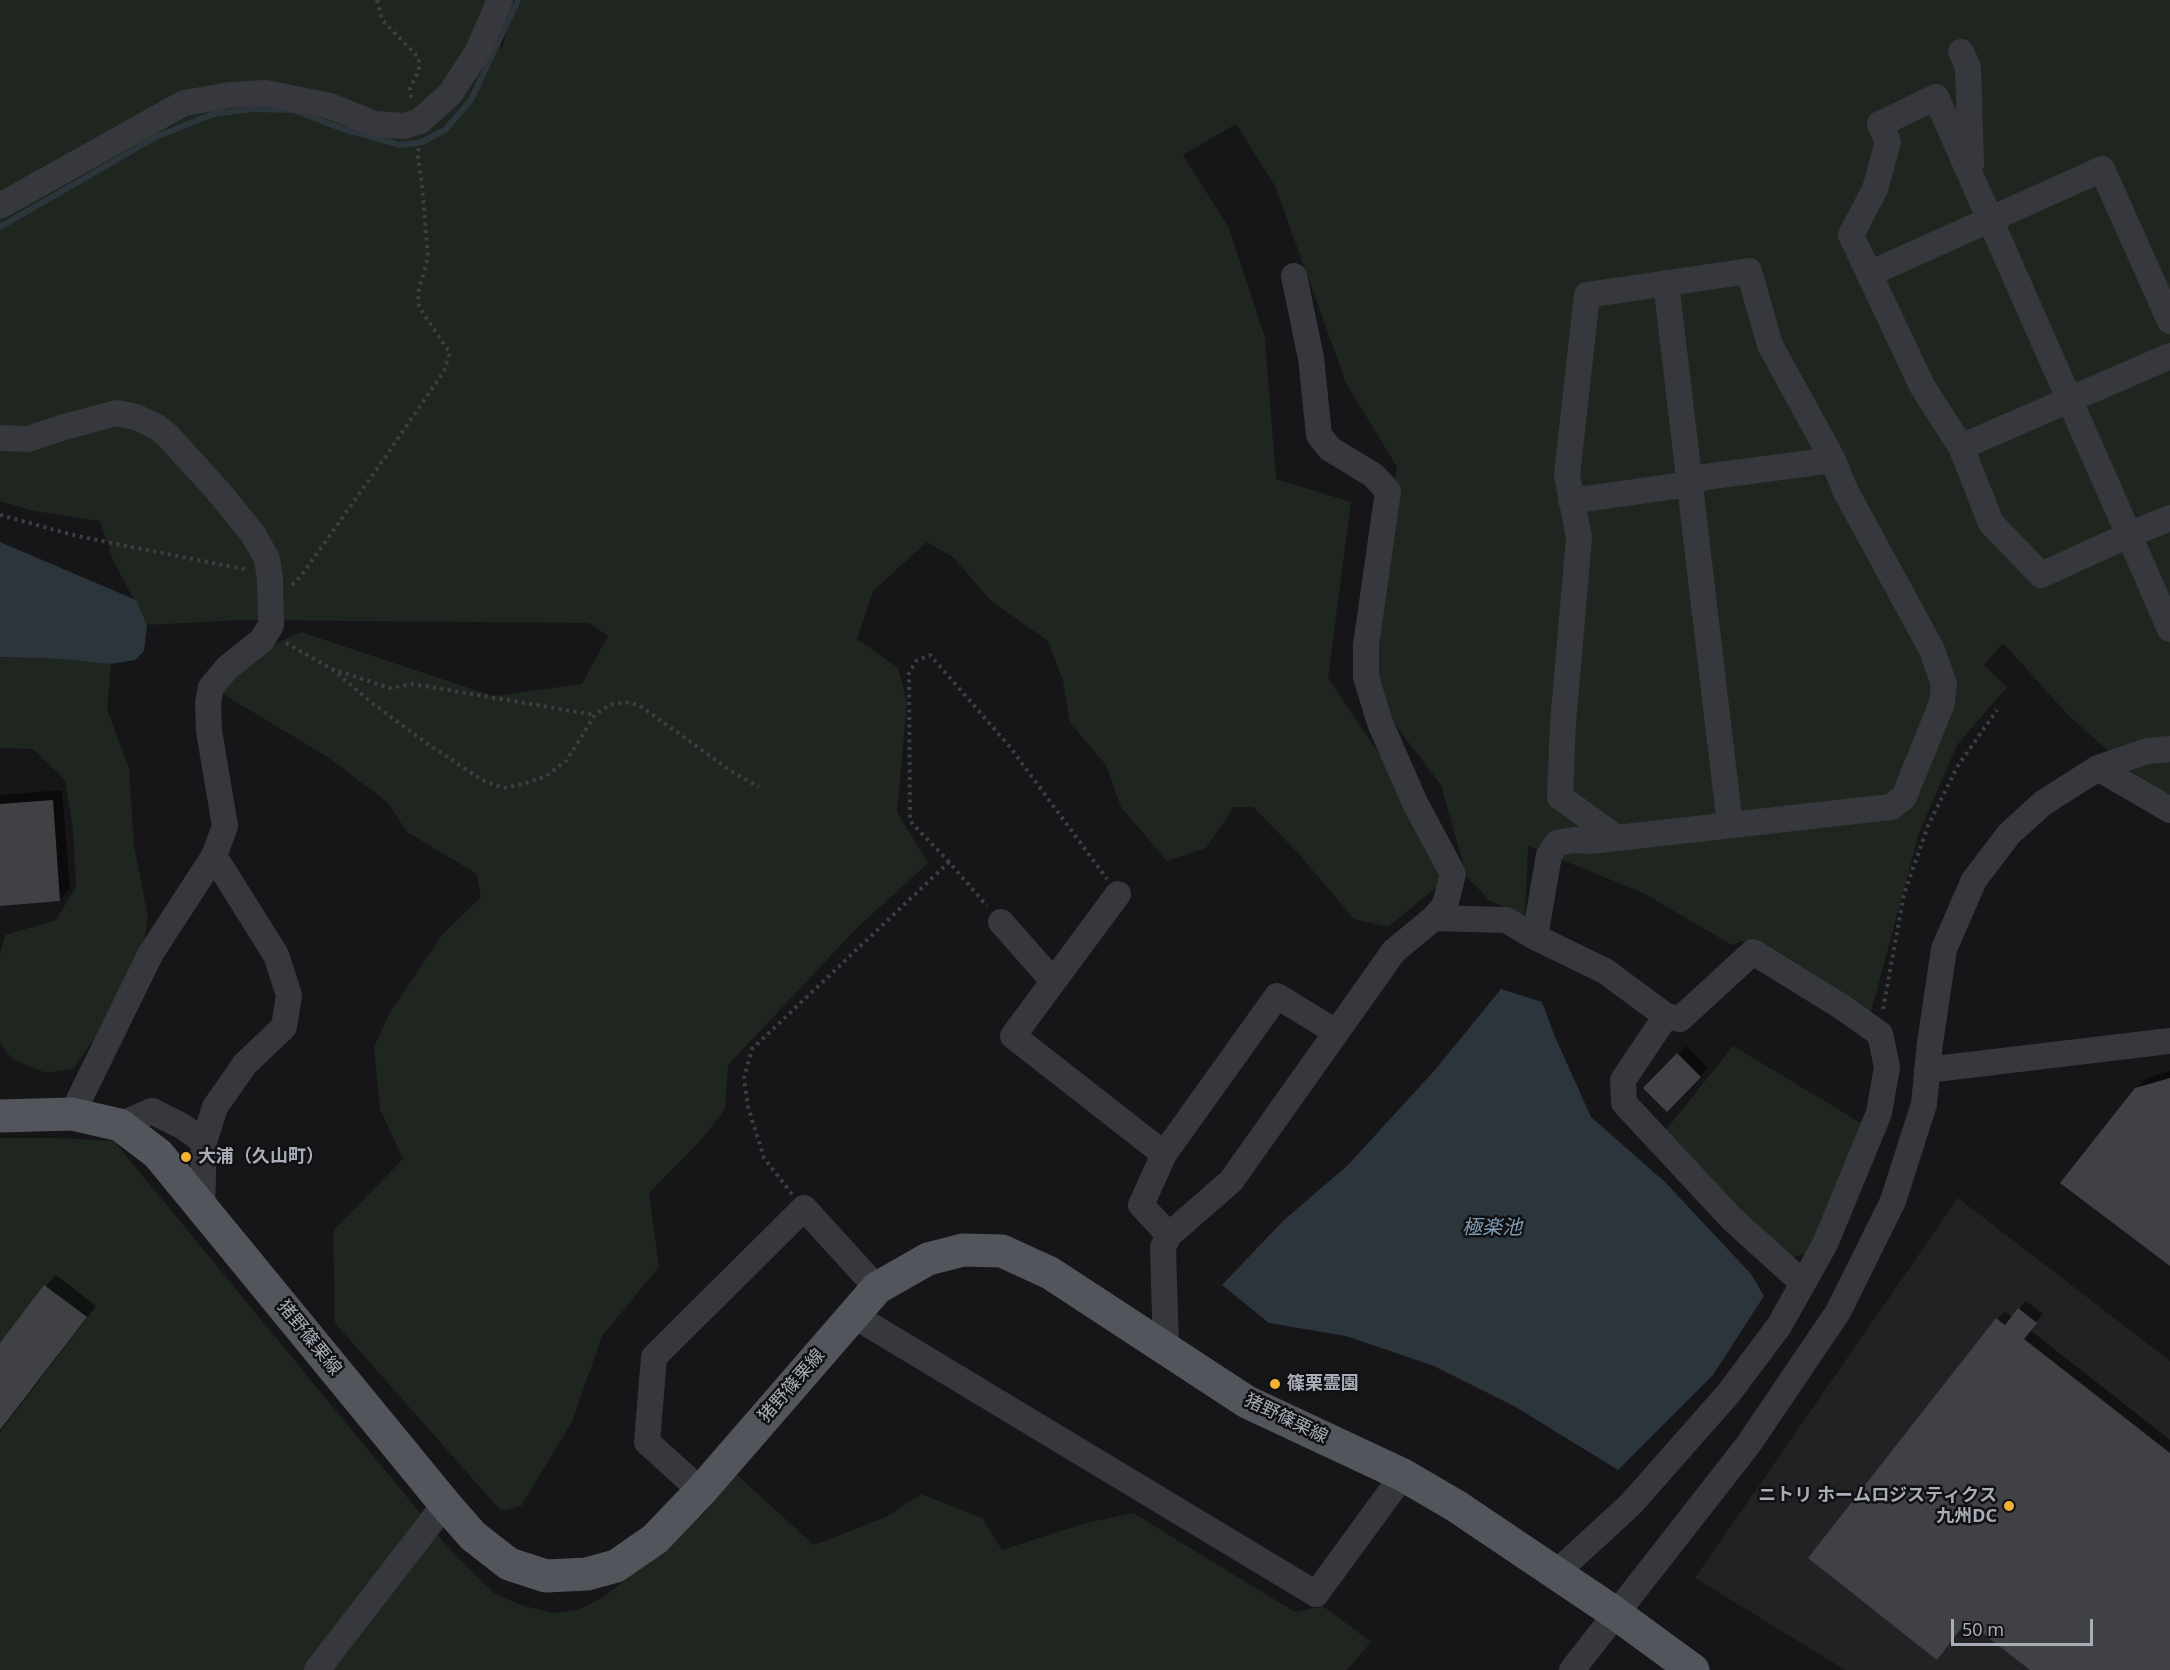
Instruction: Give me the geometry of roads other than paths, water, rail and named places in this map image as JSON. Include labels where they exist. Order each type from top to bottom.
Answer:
[{"type":"main road","name":"猪野篠栗線","points":[[0,1116],[72,1114],[120,1125],[158,1154],[445,1504],[473,1536],[509,1564],[546,1576],[587,1574],[616,1566],[655,1539],[701,1491],[877,1288],[928,1259],[963,1250],[1002,1251],[1050,1273],[1247,1402],[1403,1475],[1456,1506],[1615,1613],[1693,1670]]},
{"type":"street","points":[[0,206],[184,103],[230,95],[266,93],[330,106],[375,124],[405,126],[420,121],[450,94],[478,51],[500,0]]},
{"type":"street","points":[[1961,52],[1968,67],[1971,177]]},
{"type":"street","points":[[2170,518],[2129,535],[2042,575],[1991,522],[1961,447],[1922,387],[1851,236],[1875,189],[1888,142],[1880,124],[1936,97],[2129,535],[2170,629]]},
{"type":"street","points":[[1869,274],[2102,170],[2170,321]]},
{"type":"street","points":[[1535,938],[1549,855],[1557,843],[1575,840],[1590,841],[1617,838],[1730,825],[1891,807],[1904,797],[1942,703],[1944,684],[1932,650],[1770,345],[1749,271],[1587,295],[1567,475],[1570,501],[1579,538],[1563,723],[1560,796],[1617,838]]},
{"type":"street","points":[[1166,1348],[1163,1248],[1169,1235],[1231,1181],[1394,951],[1434,918],[1445,905],[1453,873],[1415,803],[1380,723],[1366,677],[1366,645],[1388,491],[1373,475],[1330,449],[1319,435],[1311,358],[1294,276]]},
{"type":"street","points":[[1666,283],[1730,825]]},
{"type":"street","points":[[1961,447],[2170,356]]},
{"type":"street","points":[[0,438],[28,439],[117,413],[136,417],[157,427],[218,491],[253,534],[267,559],[270,579],[271,625],[262,640],[227,668],[211,687],[208,703],[209,731],[225,826],[214,856],[151,953],[72,1114]]},
{"type":"street","points":[[1570,501],[1690,484],[1705,477],[1833,460]]},
{"type":"street","points":[[1572,1670],[1748,1445],[1838,1312],[1893,1201],[1924,1104],[1944,949],[1974,880],[2009,834],[2043,803],[2098,768],[2146,751],[2170,749]]},
{"type":"street","points":[[2098,768],[2170,810]]},
{"type":"street","points":[[202,1207],[204,1142],[215,1107],[245,1064],[284,1027],[290,995],[276,955],[214,856]]},
{"type":"street","points":[[1118,894],[1014,1036],[1164,1154]]},
{"type":"street","points":[[1434,918],[1506,920],[1535,938],[1605,971],[1666,1016],[1680,1018],[1753,952],[1842,1006],[1880,1034],[1887,1067],[1879,1113],[1825,1244],[1779,1326],[1728,1394],[1631,1504],[1556,1573]]},
{"type":"street","points":[[1001,922],[1053,981]]},
{"type":"street","points":[[1169,1235],[1141,1204],[1164,1154],[1277,996],[1336,1032]]},
{"type":"street","points":[[1666,1016],[1623,1080],[1624,1103],[1732,1219],[1803,1283]]},
{"type":"street","points":[[1928,1070],[2170,1041]]},
{"type":"street","points":[[120,1125],[152,1112],[182,1126],[204,1142]]},
{"type":"street","points":[[701,1491],[647,1442],[654,1357],[804,1208],[877,1288]]},
{"type":"street","points":[[854,1316],[1316,1594],[1403,1475]]},
{"type":"street","points":[[317,1670],[445,1504]]},
{"type":"water","points":[[0,542],[136,600],[147,625],[144,651],[135,660],[111,664],[61,659],[0,657]]},
{"type":"water","name":"極楽池","points":[[1501,989],[1542,1002],[1591,1117],[1666,1183],[1751,1274],[1764,1296],[1713,1375],[1618,1470],[1514,1406],[1434,1366],[1346,1336],[1269,1323],[1222,1285],[1283,1221],[1348,1165],[1434,1071]]},
{"type":"waterway","points":[[0,227],[156,137],[213,114],[253,109],[293,110],[343,129],[400,145],[422,142],[445,130],[471,100],[518,0]]},
{"type":"place","name":"大浦（久山町）","points":[[186,1157]]},
{"type":"place","name":"篠栗霊園","points":[[1275,1384]]},
{"type":"place","name":"ニトリ ホームロジスティクス 九州DC","points":[[2009,1506]]}]
